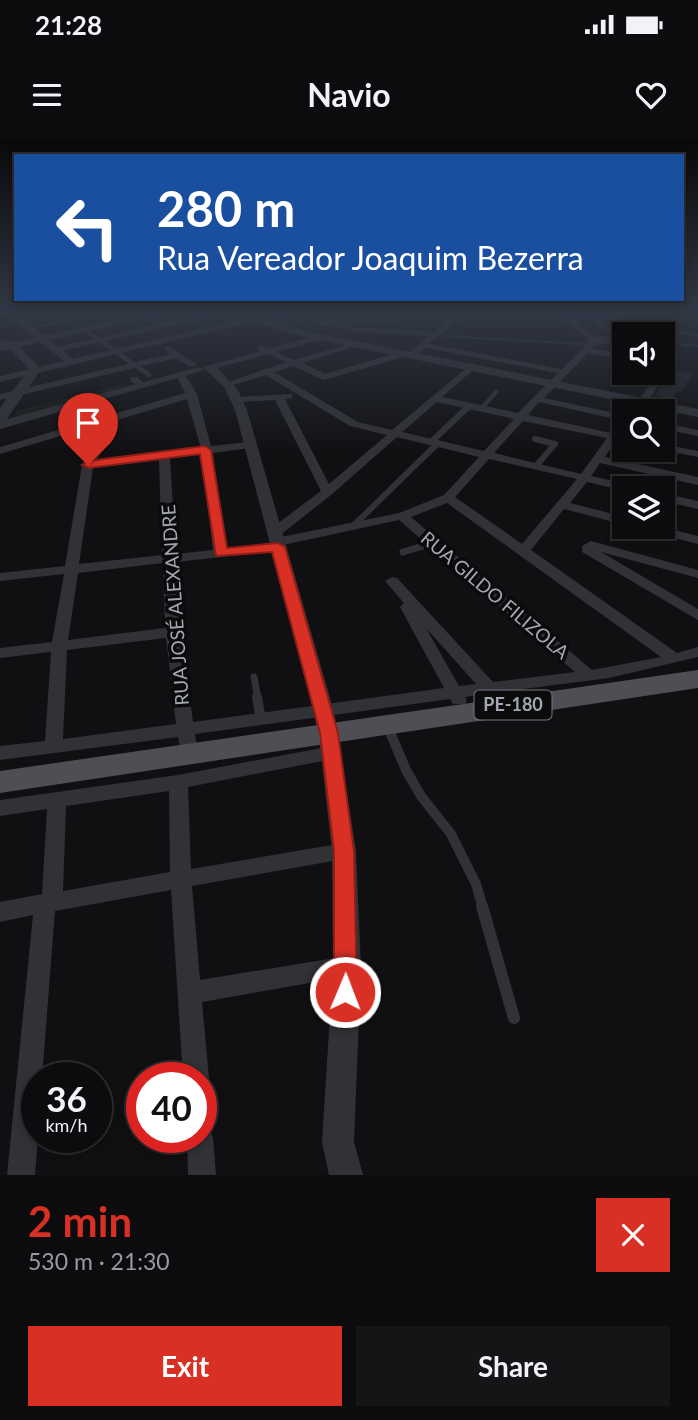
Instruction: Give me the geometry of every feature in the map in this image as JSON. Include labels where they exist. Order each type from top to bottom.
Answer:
[{"type":"main road","name":"PE-180","points":[[0,782],[187,743],[328,733],[387,724],[460,702],[698,679]]},
{"type":"street","points":[[21,358],[35,369],[34,371]]},
{"type":"street","points":[[66,358],[71,362]]},
{"type":"street","points":[[0,379],[86,358]]},
{"type":"street","points":[[0,397],[162,358]]},
{"type":"street","points":[[184,358],[230,383],[239,399],[249,445],[328,733],[344,851],[346,967],[338,1142],[346,1175]]},
{"type":"street","points":[[1,418],[232,358]]},
{"type":"street","points":[[283,358],[316,374],[384,358]]},
{"type":"street","points":[[230,383],[303,358]]},
{"type":"street","points":[[422,358],[552,385],[612,401]]},
{"type":"street","points":[[0,578],[220,553],[402,516],[448,499],[486,454],[577,358]]},
{"type":"street","points":[[142,380],[181,374],[201,366]]},
{"type":"street","points":[[276,541],[327,492],[469,369]]},
{"type":"street","points":[[1,418],[34,371]]},
{"type":"street","points":[[266,372],[354,424],[612,484]]},
{"type":"street","points":[[181,374],[192,394],[205,450],[220,553]]},
{"type":"street","points":[[0,451],[192,394]]},
{"type":"street","points":[[239,399],[307,394]]},
{"type":"street","points":[[278,396],[327,492]]},
{"type":"street","points":[[435,399],[612,436]]},
{"type":"street","points":[[537,399],[612,416]]},
{"type":"street","points":[[675,411],[698,413]]},
{"type":"street","points":[[675,428],[698,433]]},
{"type":"street","points":[[54,746],[59,646],[88,465],[95,453],[72,429]]},
{"type":"street","points":[[88,465],[249,445]]},
{"type":"street","points":[[522,552],[563,505],[597,459],[612,445]]},
{"type":"street","points":[[675,449],[698,454]]},
{"type":"street","name":"RUA JOSÉ ALEXANDRE","points":[[164,455],[173,632],[187,743]]},
{"type":"street","points":[[597,459],[698,481]]},
{"type":"street","points":[[448,499],[675,659]]},
{"type":"street","points":[[675,500],[698,505]]},
{"type":"street","points":[[563,505],[612,518]]},
{"type":"street","name":"RUA GILDO FILIZOLA","points":[[402,516],[587,674]]},
{"type":"street","points":[[675,534],[698,540]]},
{"type":"street","points":[[698,574],[593,544],[587,549],[698,615]]},
{"type":"street","points":[[0,808],[178,782],[328,733],[460,702],[392,580],[494,697],[587,674],[675,659],[698,652]]},
{"type":"street","points":[[0,653],[173,632]]},
{"type":"street","points":[[0,753],[54,746],[187,743],[261,720],[328,733]]},
{"type":"street","points":[[178,782],[180,881],[196,1062]]},
{"type":"street","points":[[21,1175],[57,800]]},
{"type":"street","points":[[0,912],[344,851]]},
{"type":"street","points":[[191,993],[346,967]]},
{"type":"street","points":[[201,1153],[202,1175]]},
{"type":"lane","points":[[124,358],[133,365],[142,380]]},
{"type":"lane","points":[[492,358],[564,372]]},
{"type":"lane","points":[[352,527],[435,442],[496,392]]},
{"type":"lane","points":[[535,439],[558,444],[536,466]]},
{"type":"lane","points":[[403,552],[433,543]]},
{"type":"lane","points":[[254,677],[261,720]]},
{"type":"lane","points":[[387,724],[416,787],[451,834],[476,884],[514,1018]]},
{"type":"shaded area","points":[[123,384],[131,385],[18,416],[14,414],[17,411]]},
{"type":"building","points":[[675,370],[693,373],[681,392],[677,391],[672,398],[655,395],[662,385],[675,385]]},
{"type":"route","points":[[88,465],[205,450],[220,553],[278,547],[329,733],[344,851],[345,992]]}]
